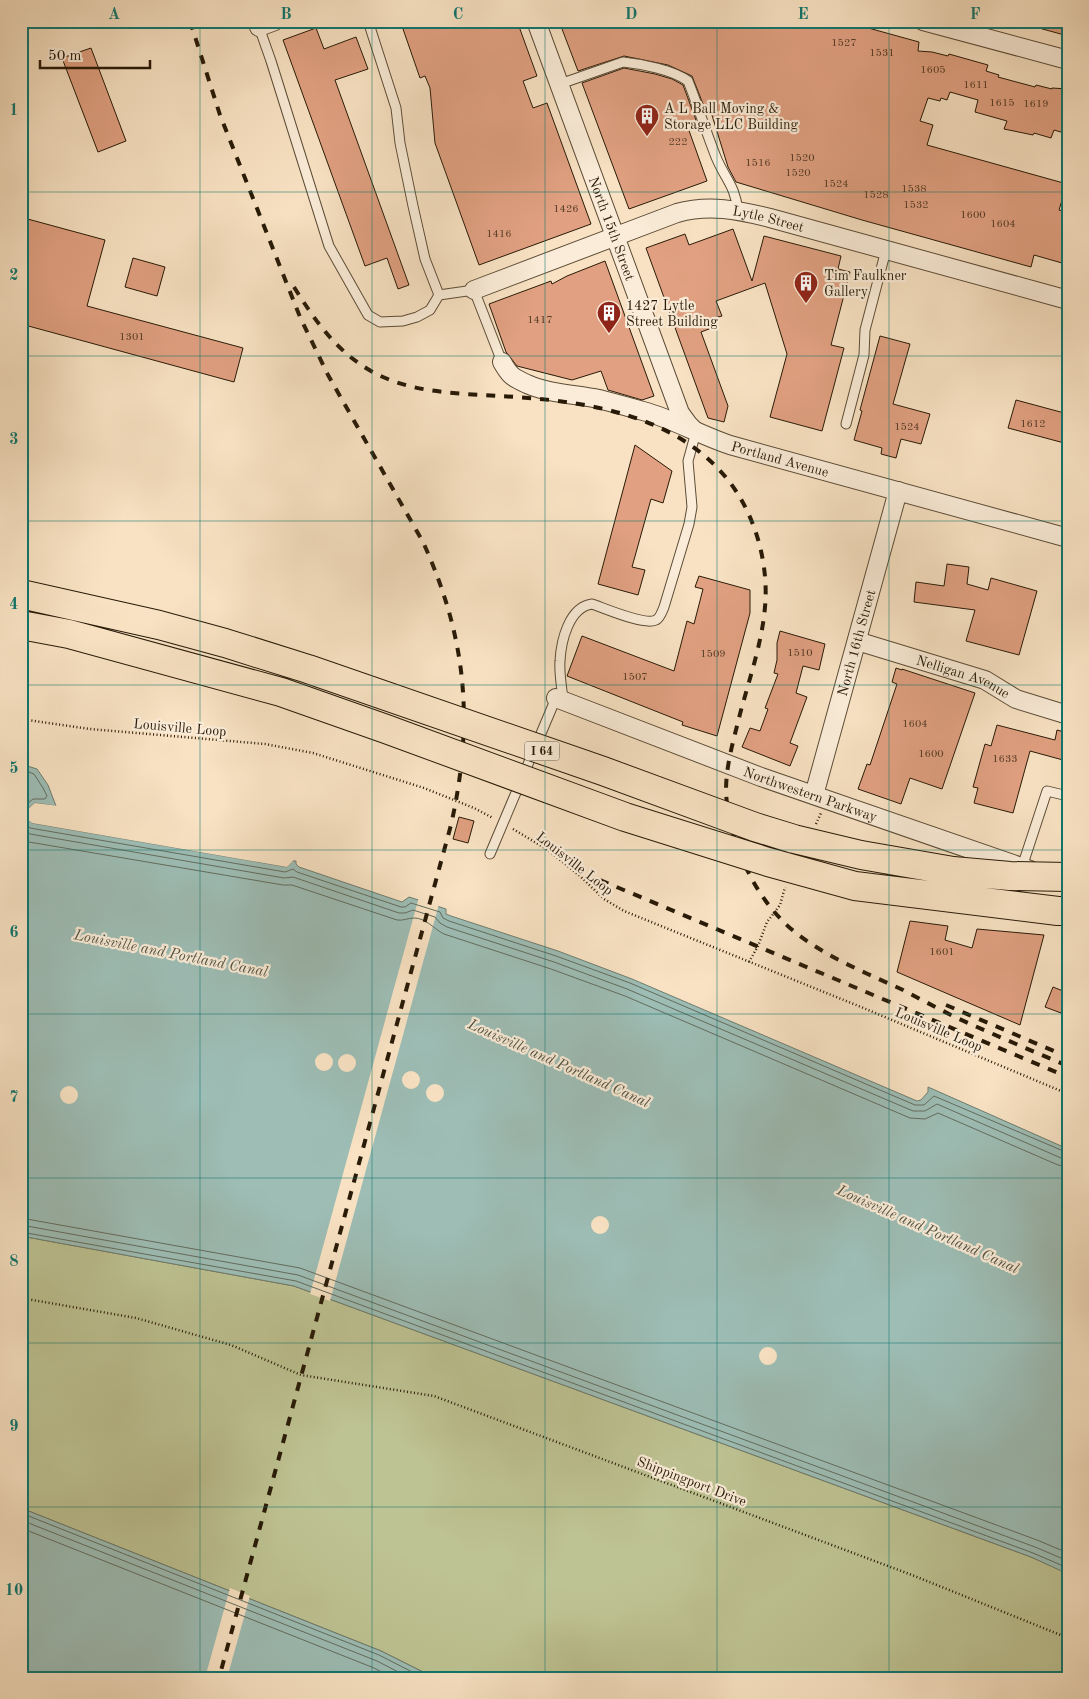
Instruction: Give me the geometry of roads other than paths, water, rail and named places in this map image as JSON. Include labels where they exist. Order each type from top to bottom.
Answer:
[{"type":"highway","name":"I 64","points":[[21,594],[159,625],[280,660],[794,839],[861,855],[952,871],[1010,876],[1068,877]]},
{"type":"highway","name":"I 64","points":[[21,625],[69,634],[281,692],[625,817],[811,874],[855,886],[1068,911]]},
{"type":"street","name":"North 15th Street","points":[[536,21],[680,413],[696,432]]},
{"type":"street","points":[[923,21],[1068,60]]},
{"type":"street","name":"Lytle Street","points":[[474,290],[688,210],[717,208],[738,210],[1068,300]]},
{"type":"street","name":"Portland Avenue","points":[[502,362],[510,375],[528,384],[550,391],[599,399],[647,412],[730,445],[1068,538]]},
{"type":"street","name":"North 16th Street","points":[[814,795],[898,491]]},
{"type":"street","name":"Nelligan Avenue","points":[[857,641],[985,680],[1016,699],[1068,714]]},
{"type":"street","name":"Northwestern Parkway","points":[[560,699],[761,777],[1068,883]]},
{"type":"lane","points":[[368,21],[396,108],[400,143],[425,260],[439,296]]},
{"type":"lane","points":[[267,24],[271,61],[329,246],[368,315],[380,322],[403,321],[417,317],[430,310],[439,296],[474,290],[502,362]]},
{"type":"lane","points":[[560,84],[623,62],[680,75],[688,81],[716,157],[736,196],[738,210]]},
{"type":"lane","points":[[846,424],[864,355],[865,330],[886,250]]},
{"type":"lane","points":[[490,854],[560,699],[560,662],[565,634],[573,614],[579,608],[592,604],[632,618],[653,622],[658,619],[664,607],[689,524],[692,507],[688,461],[696,432]]},
{"type":"lane","points":[[1022,867],[1047,792],[1068,796]]},
{"type":"water","name":"Louisville and Portland Canal","points":[[21,764],[37,769],[48,785],[56,806],[35,803],[27,810],[26,818],[32,823],[287,867],[293,861],[296,861],[299,867],[402,902],[409,897],[446,909],[446,914],[451,916],[558,951],[632,979],[917,1101],[921,1100],[928,1092],[928,1087],[1068,1149],[1068,1574],[1031,1557],[294,1286],[21,1236]]},
{"type":"water","points":[[21,1508],[381,1651],[435,1678],[21,1678]]},
{"type":"railway","points":[[190,21],[220,115],[300,317],[328,375],[423,542],[438,578],[457,647],[462,681],[464,716],[463,751],[451,825],[219,1678]]},
{"type":"railway","points":[[294,287],[334,342],[366,368],[381,376],[413,387],[430,390],[561,401],[592,406],[623,414],[653,425],[681,439],[706,457],[728,480],[746,508],[758,540],[765,573],[765,607],[761,634],[733,742],[726,781],[728,810],[734,838],[749,874],[770,907],[790,928],[816,947],[955,1017],[1068,1066]]},
{"type":"railway","points":[[600,880],[1068,1077]]},
{"type":"railway","points":[[946,1005],[1068,1057]]},
{"type":"place","name":"A L Ball Moving & Storage LLC Building","points":[[647,137]]},
{"type":"place","name":"Tim Faulkner Gallery","points":[[806,304]]},
{"type":"place","name":"1427 Lytle Street Building","points":[[609,334]]}]
